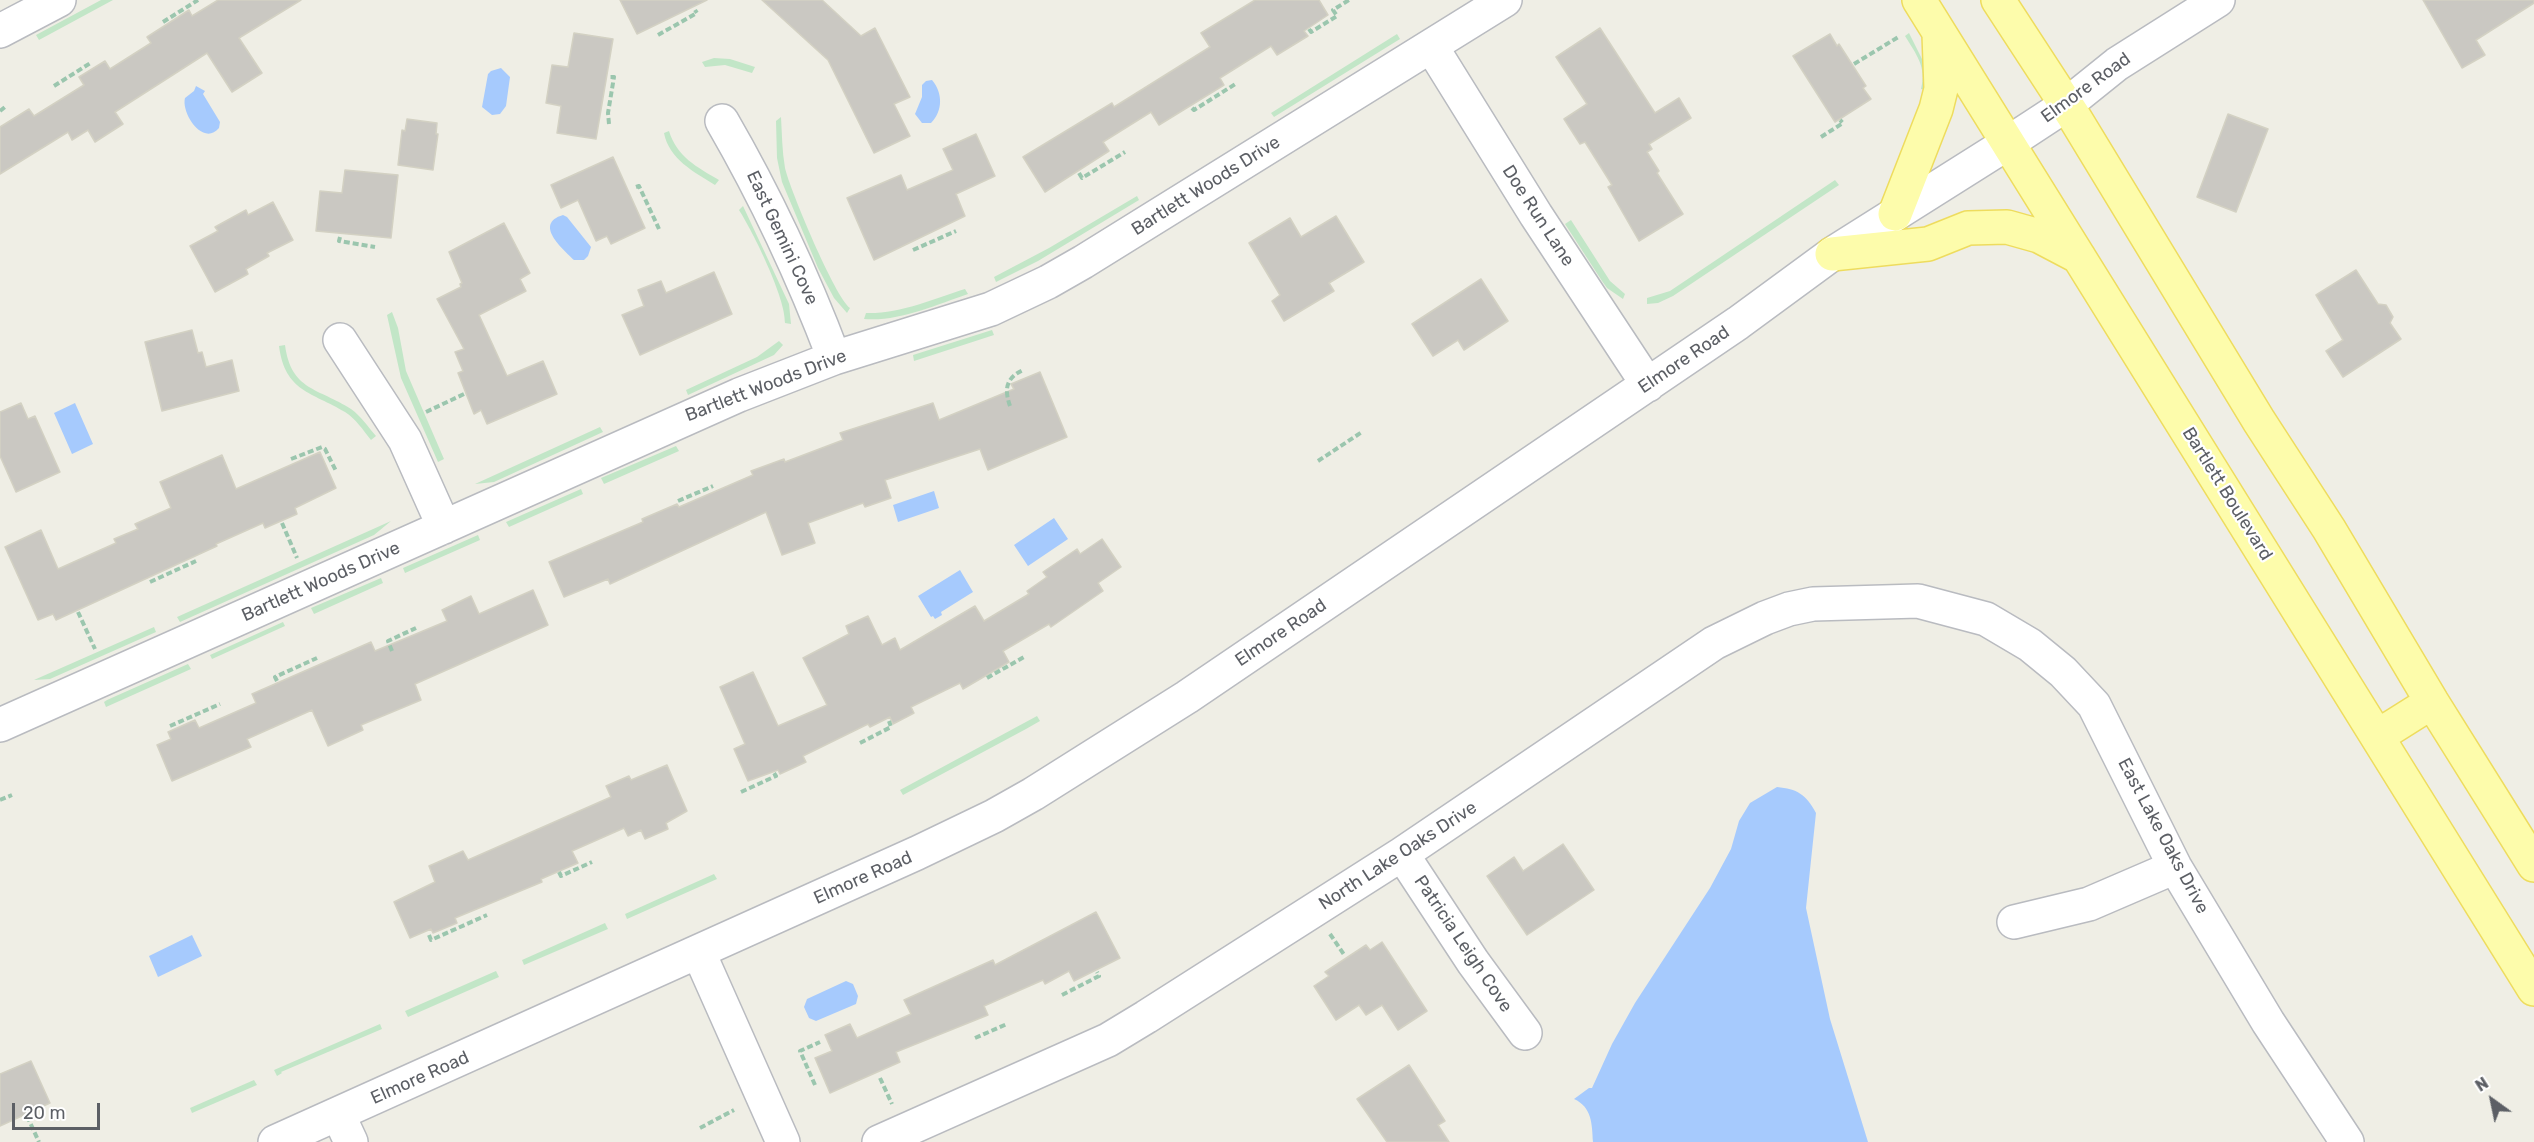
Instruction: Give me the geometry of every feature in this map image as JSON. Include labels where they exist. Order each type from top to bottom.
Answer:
[{"type":"main road","name":"Bartlett Boulevard","points":[[1919,0],[2534,989]]},
{"type":"main road","points":[[1998,0],[2066,105],[2259,421],[2329,529],[2432,702],[2534,866]]},
{"type":"main road","points":[[1895,214],[1918,160],[1941,89],[1939,32]]},
{"type":"main road","points":[[1832,254],[1928,244],[1968,228],[2007,226],[2039,236],[2081,258]]},
{"type":"main road","points":[[2378,736],[2432,702]]},
{"type":"street","points":[[0,32],[59,0]]},
{"type":"street","name":"Bartlett Woods Drive","points":[[2,720],[444,527],[684,418],[834,358],[963,319],[1048,282],[1505,0]]},
{"type":"street","name":"Elmore Road","points":[[275,1142],[345,1128],[699,953],[956,836],[1071,771],[1187,697],[1648,385],[1832,254],[2066,105],[2117,64],[2218,0]]},
{"type":"street","name":"Doe Run Lane","points":[[1431,46],[1531,207],[1648,385]]},
{"type":"street","name":"East Gemini Cove","points":[[722,121],[758,184],[815,308],[834,358]]},
{"type":"street","points":[[340,340],[405,440],[444,527]]},
{"type":"street","name":"North Lake Oaks Drive","points":[[879,1142],[1108,1040],[1402,854],[1714,643],[1740,629],[1789,609],[1813,604],[1918,601]]},
{"type":"street","name":"East Lake Oaks Drive","points":[[1918,601],[1986,619],[2030,645],[2063,672],[2094,705],[2175,867],[2268,1022],[2347,1142]]},
{"type":"street","name":"Patricia Leigh Cove","points":[[1402,854],[1473,962],[1525,1033]]},
{"type":"street","points":[[2014,922],[2089,904],[2175,867]]},
{"type":"street","points":[[699,953],[783,1142]]},
{"type":"path","points":[[162,22],[198,0]]},
{"type":"path","points":[[1309,29],[1311,32],[1337,16],[1333,10],[1349,0]]},
{"type":"path","points":[[658,35],[697,14],[695,10]]},
{"type":"path","points":[[1854,64],[1900,36]]},
{"type":"path","points":[[54,86],[92,62]]},
{"type":"path","points":[[609,124],[608,113],[614,77],[610,76]]},
{"type":"path","points":[[1192,108],[1194,110],[1237,83]]},
{"type":"path","points":[[0,111],[5,107]]},
{"type":"path","points":[[1821,137],[1843,123],[1840,120]]},
{"type":"path","points":[[1079,172],[1083,178],[1125,152]]},
{"type":"path","points":[[636,188],[639,186],[659,229]]},
{"type":"path","points":[[913,250],[956,231]]},
{"type":"path","points":[[340,237],[339,241],[375,247]]},
{"type":"path","points":[[1010,406],[1007,398],[1008,382],[1015,374],[1023,370]]},
{"type":"path","points":[[426,412],[464,394]]},
{"type":"path","points":[[1318,461],[1362,432]]},
{"type":"path","points":[[291,459],[322,447],[329,455],[336,471]]},
{"type":"path","points":[[678,501],[713,486]]},
{"type":"path","points":[[282,522],[298,559]]},
{"type":"path","points":[[150,582],[196,561]]},
{"type":"path","points":[[78,612],[95,649]]},
{"type":"path","points":[[392,651],[388,641],[416,628]]},
{"type":"path","points":[[987,678],[1024,657]]},
{"type":"path","points":[[277,681],[275,677],[317,658]]},
{"type":"path","points":[[170,726],[220,704]]},
{"type":"path","points":[[860,743],[891,727],[889,721]]},
{"type":"path","points":[[741,792],[776,776],[774,772]]},
{"type":"path","points":[[0,800],[12,795]]},
{"type":"path","points":[[559,872],[561,876],[592,862]]},
{"type":"path","points":[[429,935],[431,939],[486,915]]},
{"type":"path","points":[[1326,928],[1345,956]]},
{"type":"path","points":[[1062,995],[1099,976],[1097,972]]},
{"type":"path","points":[[975,1038],[1007,1024]]},
{"type":"path","points":[[814,1085],[800,1051],[820,1042]]},
{"type":"path","points":[[880,1078],[895,1111]]},
{"type":"path","points":[[700,1128],[742,1106]]},
{"type":"path","points":[[27,1116],[39,1142]]},
{"type":"green space","points":[[101,0],[113,0],[39,40],[36,35]]},
{"type":"green space","points":[[1909,33],[1924,63],[1926,90],[1921,89],[1923,74],[1921,67],[1905,36]]},
{"type":"green space","points":[[1397,34],[1400,39],[1274,117],[1271,113]]},
{"type":"green space","points":[[714,58],[730,59],[755,67],[752,73],[725,65],[705,67],[702,62]]},
{"type":"green space","points":[[781,117],[784,162],[789,180],[824,265],[843,300],[850,308],[847,313],[834,298],[818,268],[782,182],[777,158],[776,121]]},
{"type":"green space","points":[[669,131],[683,155],[719,180],[715,185],[691,170],[671,150],[664,133]]},
{"type":"green space","points":[[1835,180],[1839,185],[1673,296],[1658,303],[1647,304],[1647,298],[1670,291]]},
{"type":"green space","points":[[1137,196],[1139,200],[1038,261],[996,282],[994,277],[1049,248]]},
{"type":"green space","points":[[743,206],[789,304],[791,324],[785,323],[775,282],[739,210]]},
{"type":"green space","points":[[1571,220],[1610,281],[1625,294],[1623,299],[1607,288],[1602,281],[1565,224]]},
{"type":"green space","points":[[965,289],[968,294],[917,312],[890,318],[864,319],[866,313],[904,308]]},
{"type":"green space","points":[[392,312],[398,328],[406,371],[444,459],[438,462],[401,378],[387,315]]},
{"type":"green space","points":[[992,330],[994,335],[914,361],[913,355]]},
{"type":"green space","points":[[779,341],[783,345],[774,355],[688,395],[686,390],[757,357]]},
{"type":"green space","points":[[285,345],[288,360],[300,380],[351,409],[376,436],[371,440],[349,415],[302,389],[294,382],[282,361],[279,346]]},
{"type":"green space","points":[[600,427],[603,432],[494,482],[475,484]]},
{"type":"green space","points":[[676,446],[679,451],[604,484],[601,478]]},
{"type":"green space","points":[[581,489],[583,494],[509,527],[506,522]]},
{"type":"green space","points":[[391,521],[374,535],[180,622],[177,617]]},
{"type":"green space","points":[[478,535],[480,540],[405,573],[403,568]]},
{"type":"green space","points":[[381,578],[383,583],[314,614],[311,608]]},
{"type":"green space","points":[[283,622],[285,626],[212,659],[210,655]]},
{"type":"green space","points":[[154,627],[156,632],[50,679],[34,680]]},
{"type":"green space","points":[[188,664],[191,669],[106,707],[104,702],[107,700]]},
{"type":"green space","points":[[1037,716],[1040,721],[1026,729],[903,795],[900,790]]},
{"type":"green space","points":[[714,874],[717,879],[627,919],[625,914]]},
{"type":"green space","points":[[605,923],[608,929],[524,965],[522,960]]},
{"type":"green space","points":[[496,971],[499,977],[408,1017],[405,1011]]},
{"type":"green space","points":[[380,1024],[382,1029],[281,1072],[277,1076],[274,1070]]},
{"type":"green space","points":[[254,1080],[257,1085],[192,1113],[190,1108]]},
{"type":"water","points":[[501,68],[510,77],[506,106],[500,114],[492,115],[482,107],[488,74]]},
{"type":"water","points":[[932,80],[940,96],[938,113],[931,123],[922,123],[915,114],[922,97],[922,85]]},
{"type":"water","points":[[196,86],[205,91],[203,94],[220,122],[219,128],[213,133],[200,131],[194,126],[186,112],[185,98],[194,91]]},
{"type":"water","points":[[563,215],[591,247],[584,260],[574,260],[553,237],[550,230],[551,224],[554,219]]},
{"type":"water","points":[[75,403],[93,444],[72,454],[54,413]]},
{"type":"water","points":[[934,491],[939,508],[898,522],[893,505]]},
{"type":"water","points":[[1054,518],[1068,539],[1028,566],[1014,545]]},
{"type":"water","points":[[960,570],[973,592],[941,612],[942,615],[935,619],[931,617],[918,596]]},
{"type":"water","points":[[1777,787],[1790,789],[1805,797],[1816,813],[1806,908],[1830,1019],[1868,1142],[1593,1142],[1588,1111],[1574,1099],[1592,1088],[1612,1044],[1635,1003],[1710,888],[1731,849],[1739,821],[1750,803]]},
{"type":"water","points":[[192,935],[202,956],[158,977],[149,956]]},
{"type":"water","points":[[846,981],[853,984],[858,996],[856,1004],[816,1021],[809,1018],[804,1007],[807,999]]},
{"type":"building","points":[[218,0],[301,0],[239,38],[262,73],[232,92],[207,53],[115,112],[123,124],[95,142],[88,130],[72,140],[68,132],[0,174],[0,127],[29,109],[34,116],[84,85],[79,77],[105,61],[110,69],[151,43],[147,37],[189,10],[192,16]]},
{"type":"building","points":[[620,0],[707,0],[637,34]]},
{"type":"building","points":[[762,0],[822,0],[861,36],[875,28],[910,97],[894,104],[910,136],[874,153],[828,60]]},
{"type":"building","points":[[1255,0],[1319,0],[1328,15],[1304,31],[1308,36],[1277,55],[1271,46],[1220,78],[1224,85],[1159,125],[1151,112],[1103,142],[1109,151],[1045,192],[1023,157],[1112,103],[1114,107],[1210,47],[1201,33]]},
{"type":"building","points":[[2423,0],[2534,0],[2534,3],[2476,40],[2485,55],[2462,68]]},
{"type":"building","points":[[1600,28],[1655,113],[1679,98],[1691,118],[1649,144],[1652,149],[1647,152],[1659,171],[1657,173],[1683,214],[1639,241],[1608,187],[1612,185],[1585,142],[1580,144],[1564,119],[1587,104],[1556,57]]},
{"type":"building","points":[[574,33],[613,39],[596,139],[557,133],[561,106],[546,103],[552,65],[568,67]]},
{"type":"building","points":[[1830,34],[1866,86],[1863,88],[1871,99],[1835,122],[1793,56]]},
{"type":"building","points":[[2228,114],[2268,129],[2236,212],[2197,197]]},
{"type":"building","points":[[407,119],[437,123],[436,134],[438,134],[433,170],[398,165],[402,130],[405,131]]},
{"type":"building","points":[[976,134],[995,176],[956,194],[965,216],[874,260],[847,198],[901,175],[907,190],[953,170],[943,149]]},
{"type":"building","points":[[613,157],[645,228],[611,244],[607,236],[596,241],[578,200],[561,208],[551,185]]},
{"type":"building","points":[[345,170],[398,175],[391,238],[316,231],[320,191],[342,193]]},
{"type":"building","points":[[273,202],[293,240],[267,253],[269,256],[246,269],[248,274],[215,292],[190,246],[218,231],[215,227],[246,210],[248,215]]},
{"type":"building","points":[[1336,216],[1364,262],[1329,283],[1334,291],[1284,321],[1272,301],[1280,295],[1249,243],[1290,218],[1301,237]]},
{"type":"building","points":[[504,223],[530,273],[520,279],[526,291],[479,315],[507,376],[543,361],[557,394],[487,424],[481,410],[474,414],[458,373],[463,371],[455,352],[464,349],[437,299],[461,287],[462,283],[449,252]]},
{"type":"building","points":[[2356,270],[2378,304],[2386,305],[2393,317],[2390,323],[2401,339],[2343,377],[2326,351],[2343,340],[2316,295]]},
{"type":"building","points":[[714,272],[732,314],[640,355],[622,315],[644,306],[638,290],[661,281],[666,293]]},
{"type":"building","points":[[1481,279],[1508,321],[1464,350],[1458,340],[1433,356],[1412,324]]},
{"type":"building","points":[[192,330],[198,353],[202,352],[206,367],[232,360],[239,391],[162,411],[145,342]]},
{"type":"building","points":[[1040,372],[1067,437],[988,470],[980,449],[885,480],[891,498],[865,507],[863,503],[808,523],[815,543],[782,555],[766,512],[610,584],[608,579],[564,597],[549,562],[643,522],[642,519],[677,504],[679,507],[753,475],[751,471],[784,459],[785,462],[843,440],[840,433],[933,403],[939,420],[1014,389],[1011,384]]},
{"type":"building","points":[[21,403],[28,419],[35,416],[60,472],[16,492],[0,456],[0,412]]},
{"type":"building","points":[[320,452],[336,488],[295,508],[297,514],[265,528],[263,523],[56,620],[53,614],[38,620],[5,547],[41,530],[58,569],[116,543],[114,539],[138,529],[135,524],[171,508],[160,482],[222,455],[236,489]]},
{"type":"building","points":[[1102,539],[1121,567],[1098,583],[1103,591],[1051,627],[1049,624],[1003,651],[1009,662],[963,689],[960,683],[911,707],[914,713],[893,724],[890,717],[870,727],[868,724],[803,756],[806,762],[780,774],[778,770],[748,781],[734,749],[745,744],[720,687],[753,672],[778,726],[827,705],[803,658],[849,634],[846,626],[868,616],[882,645],[895,638],[900,650],[975,606],[984,621],[1029,594],[1027,591],[1047,577],[1043,572],[1077,549],[1080,554]]},
{"type":"building","points":[[533,590],[548,625],[415,684],[421,700],[361,725],[363,730],[328,746],[312,710],[247,739],[251,747],[172,781],[157,745],[171,739],[168,732],[195,720],[199,728],[256,703],[252,694],[371,642],[375,651],[447,621],[442,610],[471,596],[479,614]]},
{"type":"building","points":[[667,765],[687,811],[666,823],[668,829],[645,839],[641,830],[628,836],[624,828],[572,851],[578,863],[541,879],[542,882],[455,918],[457,923],[433,933],[431,929],[410,938],[394,902],[435,882],[429,866],[463,851],[468,860],[611,797],[606,786],[629,776],[631,780]]},
{"type":"building","points":[[1563,844],[1594,890],[1527,935],[1487,876],[1514,857],[1523,871]]},
{"type":"building","points":[[1096,912],[1120,958],[1074,981],[1069,971],[1045,984],[1043,980],[984,1006],[988,1015],[896,1052],[900,1062],[830,1093],[815,1058],[832,1051],[825,1035],[850,1024],[857,1038],[911,1014],[904,1000],[993,960],[995,965]]},
{"type":"building","points":[[1382,942],[1427,1011],[1398,1030],[1382,1005],[1366,1015],[1359,1005],[1336,1020],[1314,986],[1329,976],[1325,972],[1366,945],[1370,950]]},
{"type":"building","points":[[31,1061],[50,1103],[0,1126],[0,1074]]},
{"type":"building","points":[[1409,1065],[1445,1121],[1438,1125],[1449,1142],[1387,1142],[1357,1099]]}]
